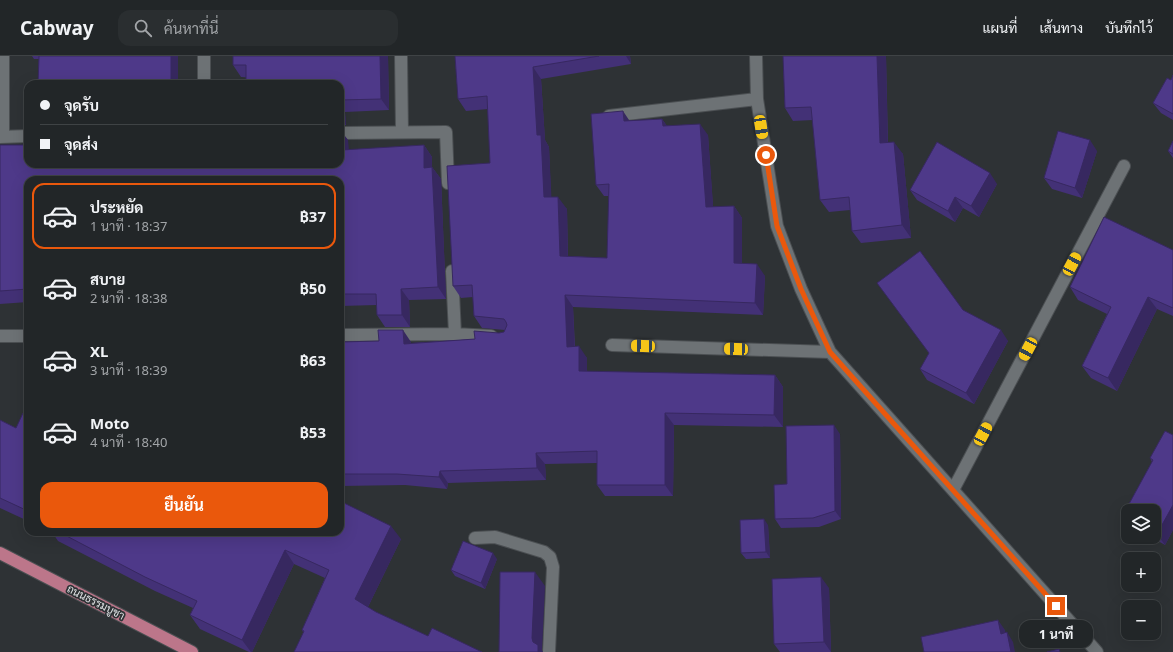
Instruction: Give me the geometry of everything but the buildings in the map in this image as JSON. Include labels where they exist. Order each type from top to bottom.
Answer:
[{"type":"main road","name":"ถนนธรรมบูชา","points":[[0,553],[192,652]]},
{"type":"street","points":[[3,56],[2,137],[24,136]]},
{"type":"street","points":[[204,56],[204,80]]},
{"type":"street","points":[[401,56],[402,132]]},
{"type":"street","points":[[756,56],[757,99],[777,226],[801,289],[830,352],[1097,652]]},
{"type":"street","points":[[603,116],[757,99]]},
{"type":"street","points":[[344,133],[446,132],[449,194]]},
{"type":"street","points":[[953,490],[1124,166]]},
{"type":"street","points":[[452,256],[455,334]]},
{"type":"street","points":[[344,334],[455,334],[501,337]]},
{"type":"street","points":[[0,336],[24,336]]},
{"type":"street","points":[[612,345],[830,352]]},
{"type":"street","points":[[475,538],[495,537],[544,552],[550,557],[553,566],[549,652]]},
{"type":"route","points":[[766,155],[777,226],[801,289],[830,352],[1056,606]]}]
